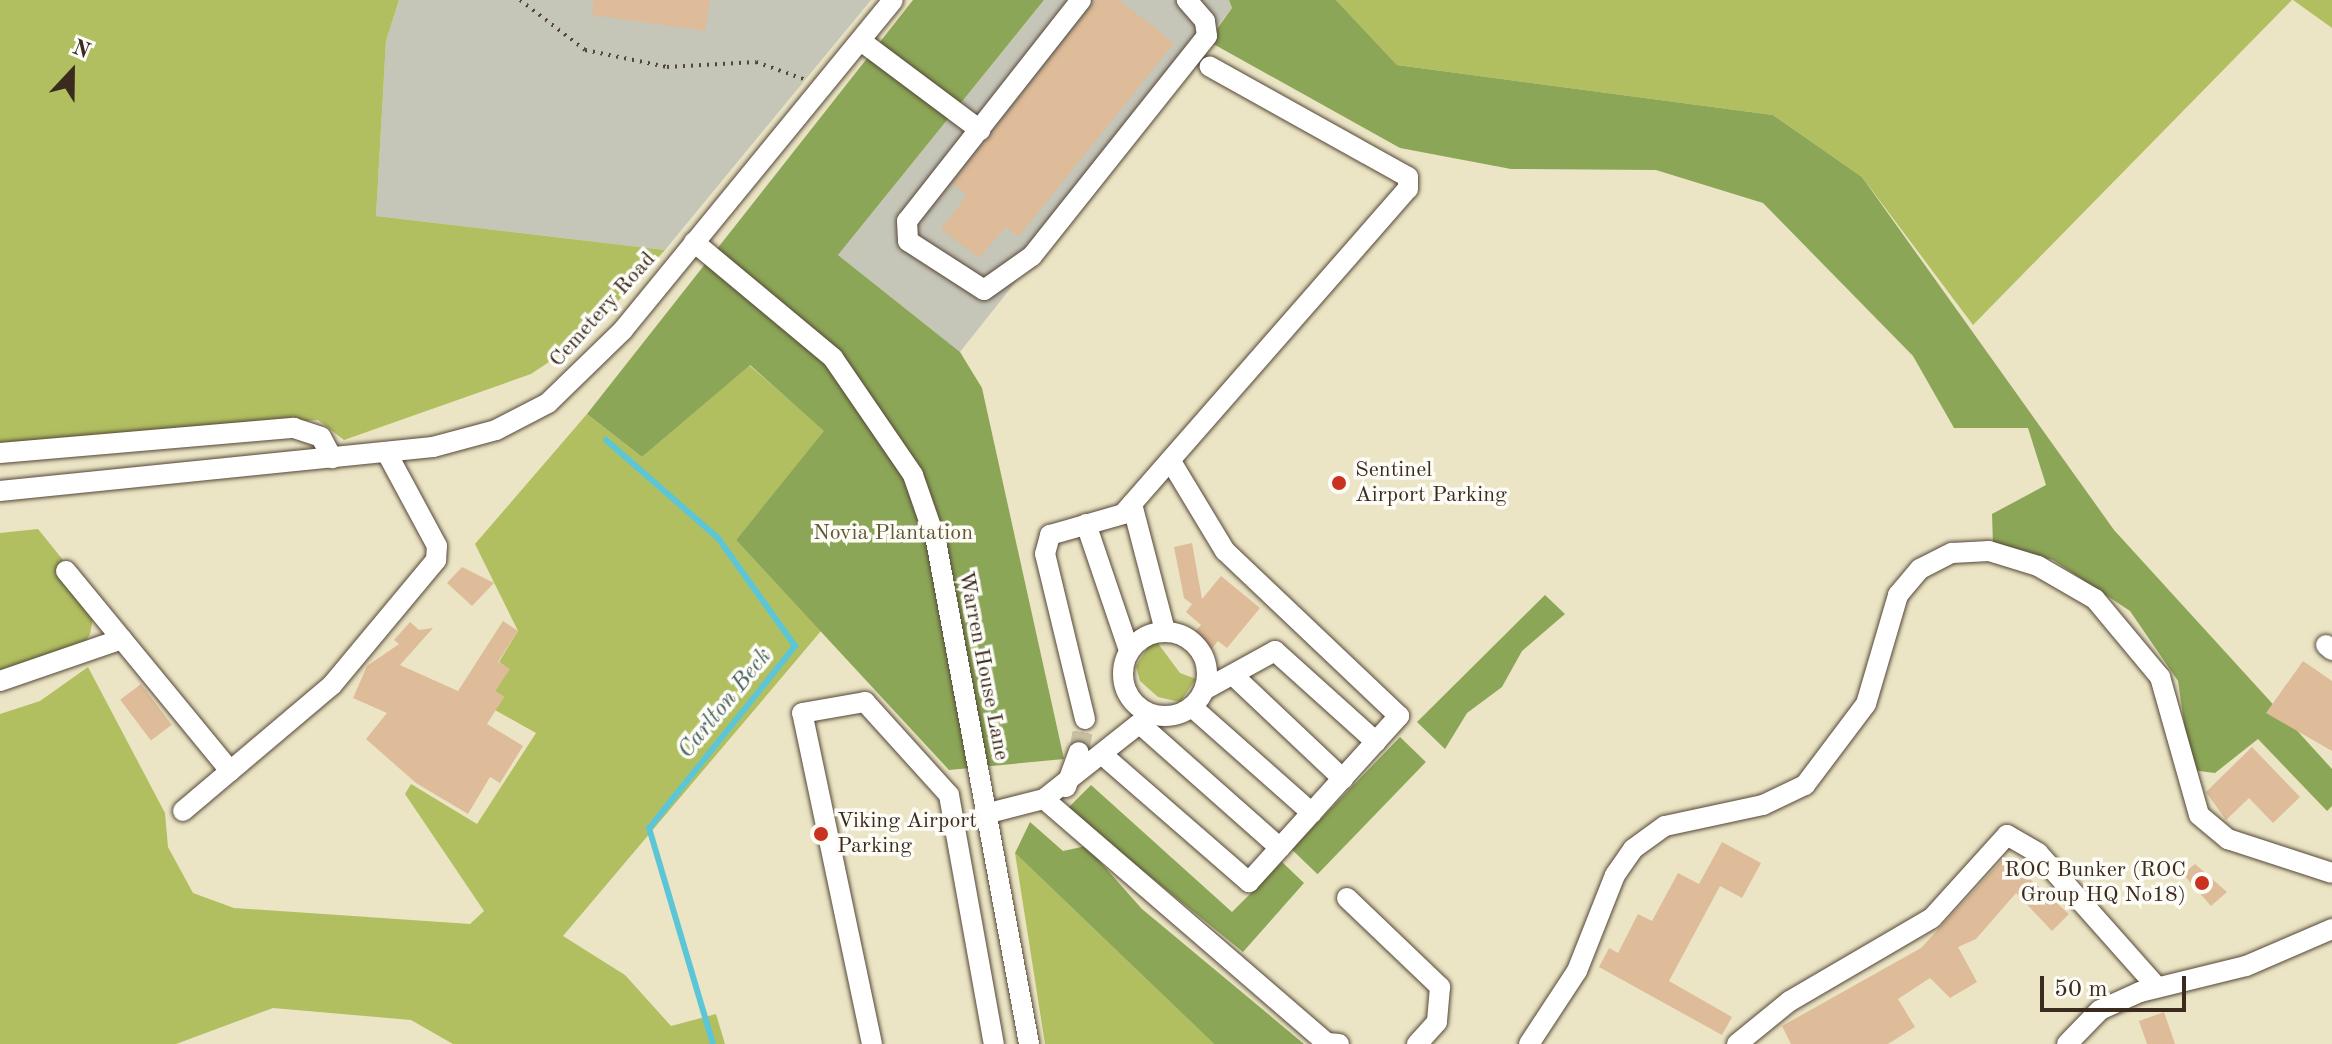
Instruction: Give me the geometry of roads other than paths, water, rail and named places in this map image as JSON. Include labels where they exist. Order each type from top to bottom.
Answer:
[{"type":"street","name":"Cemetery Road","points":[[0,491],[387,453],[496,430],[548,403],[592,365],[893,0]]},
{"type":"street","points":[[1081,0],[907,221],[907,233],[984,290],[1032,256],[1207,36],[1205,21],[1187,0]]},
{"type":"street","points":[[861,41],[980,130]]},
{"type":"street","points":[[1085,719],[1045,554],[1050,535],[1128,509],[1408,189],[1408,177],[1210,67]]},
{"type":"street","name":"Warren House Lane","points":[[694,242],[833,358],[913,475],[936,541],[959,691],[989,813],[1029,1044]]},
{"type":"street","points":[[0,453],[294,428],[321,437],[332,458]]},
{"type":"street","points":[[183,811],[332,685],[436,560],[437,546],[387,453]]},
{"type":"street","points":[[1105,757],[1249,882],[1399,716],[1225,551],[1170,460]]},
{"type":"street","points":[[1128,509],[1165,631],[1200,651],[1198,698],[1312,813]]},
{"type":"street","points":[[1086,524],[1129,650],[1125,691],[1145,719],[1280,848]]},
{"type":"street","points":[[1529,1044],[1577,971],[1615,875],[1633,849],[1665,826],[1763,805],[1805,785],[1866,704],[1898,595],[1920,569],[1952,553],[1989,551],[2038,566],[2095,599],[2160,677],[2199,815],[2228,839],[2332,873]]},
{"type":"street","points":[[66,571],[230,771]]},
{"type":"street","points":[[1129,650],[1165,631]]},
{"type":"street","points":[[0,681],[122,639]]},
{"type":"street","points":[[989,813],[1044,799],[1066,787],[1105,757],[1145,719],[1172,716],[1275,651],[1376,742]]},
{"type":"street","points":[[1234,676],[1343,779]]},
{"type":"street","points":[[872,1044],[802,713],[865,702],[949,795],[994,1044]]},
{"type":"street","points":[[1066,787],[1079,752]]},
{"type":"street","points":[[1044,799],[1327,1043],[1339,1044]]},
{"type":"street","points":[[1737,1044],[1790,1001],[1932,918],[2007,835],[2038,853],[2157,987]]},
{"type":"street","points":[[1347,898],[1440,987],[1437,1022],[1417,1044]]},
{"type":"street","points":[[2067,1044],[2100,1010],[2157,987],[2246,966],[2332,929]]},
{"type":"waterway","name":"Carlton Beck","points":[[606,440],[718,538],[795,646],[649,828],[713,1044]]},
{"type":"tunnel","points":[[1079,752],[1085,719]]},
{"type":"place","name":"Sentinel Airport Parking","points":[[1339,483]]},
{"type":"place","name":"Viking Airport Parking","points":[[821,834]]},
{"type":"place","name":"ROC Bunker (ROC Group HQ No18)","points":[[2202,883]]},
{"type":"park label","name":"Novia Plantation","points":[[893,534]]}]
